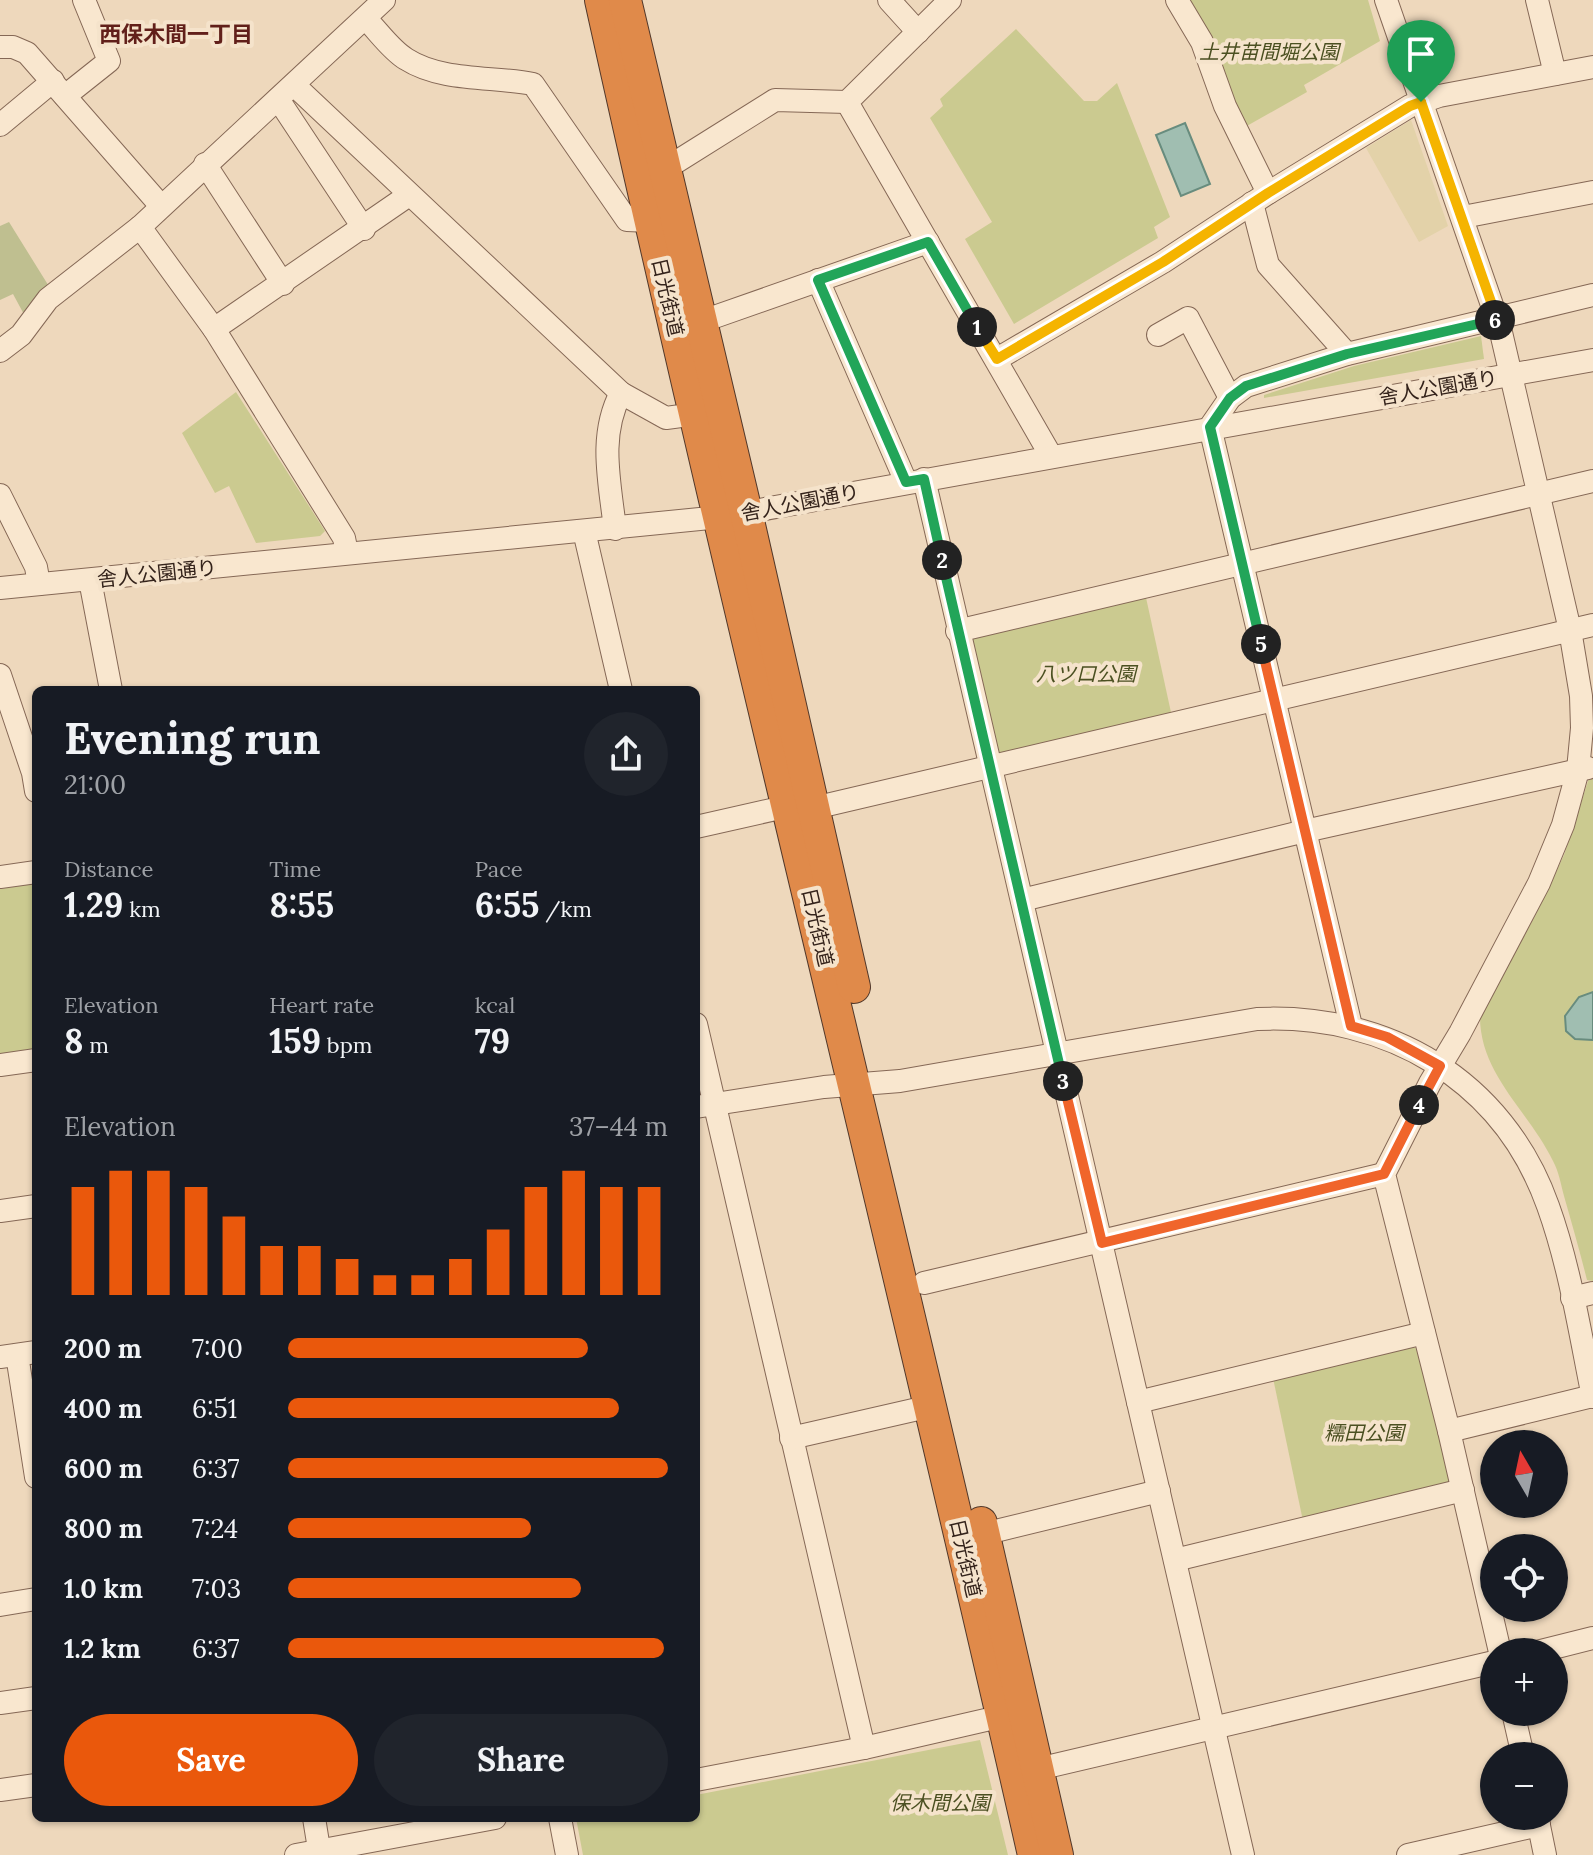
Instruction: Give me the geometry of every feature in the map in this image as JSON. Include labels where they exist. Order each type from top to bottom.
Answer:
[{"type":"highway","name":"日光街道","points":[[601,0],[696,414],[733,514]]},
{"type":"highway","name":"日光街道","points":[[625,0],[700,322],[733,514],[866,1084],[931,1406],[973,1536],[1038,1769],[1057,1855]]},
{"type":"highway","name":"日光街道","points":[[866,1084],[924,1283],[973,1536],[1003,1716],[1034,1855]]},
{"type":"street","points":[[0,125],[109,61],[84,0]]},
{"type":"street","points":[[889,0],[918,32]]},
{"type":"street","points":[[665,169],[775,100],[847,102],[950,0]]},
{"type":"street","points":[[1177,0],[1202,42],[1260,198],[1268,265],[1347,354]]},
{"type":"street","points":[[1386,0],[1463,217],[1512,374],[1570,630],[1581,696],[1586,768],[1539,883],[1384,1174],[1449,1431],[1497,1638]]},
{"type":"street","points":[[1537,0],[1555,74]]},
{"type":"street","points":[[0,351],[21,335],[48,299],[140,227],[286,92],[372,7],[405,59],[440,73],[503,78],[533,84],[627,220],[650,221]]},
{"type":"street","points":[[0,47],[13,47],[27,53],[161,206]]},
{"type":"street","points":[[997,359],[1163,262],[1410,106],[1593,67]]},
{"type":"street","points":[[286,92],[364,150],[621,393],[666,418],[696,414]]},
{"type":"street","points":[[286,92],[364,229]]},
{"type":"street","points":[[847,102],[1051,456]]},
{"type":"street","points":[[205,164],[283,284]]},
{"type":"street","points":[[1463,217],[1593,192]]},
{"type":"street","points":[[214,329],[364,229],[409,195]]},
{"type":"street","points":[[140,227],[214,329],[344,538],[347,553]]},
{"type":"street","points":[[700,322],[928,242]]},
{"type":"street","points":[[818,280],[915,480],[957,631],[1243,1855]]},
{"type":"street","points":[[1351,1026],[1210,427],[1230,398],[1246,386],[1347,354],[1593,295]]},
{"type":"street","points":[[1158,335],[1188,318],[1230,398]]},
{"type":"street","name":"舎人公園通り","points":[[0,588],[615,529],[733,514],[1593,360]]},
{"type":"street","points":[[615,529],[606,442],[614,406],[621,393]]},
{"type":"street","points":[[957,631],[1593,481]]},
{"type":"street","points":[[0,495],[36,567],[39,584]]},
{"type":"street","points":[[584,531],[620,686]]},
{"type":"street","points":[[90,580],[110,686]]},
{"type":"street","points":[[700,826],[991,768],[1593,625]]},
{"type":"street","points":[[0,675],[32,770]]},
{"type":"street","points":[[1022,900],[1305,831],[1586,768]]},
{"type":"street","points":[[0,877],[32,873]]},
{"type":"street","points":[[705,1105],[824,1087],[866,1084],[1257,1019],[1317,1020],[1387,1037],[1440,1066],[1487,1105],[1522,1151],[1547,1205],[1582,1296],[1593,1396],[1449,1431]]},
{"type":"street","points":[[700,1060],[705,1105],[791,1438],[864,1748]]},
{"type":"street","points":[[0,1065],[32,1061]]},
{"type":"street","points":[[924,1283],[1384,1174]]},
{"type":"street","points":[[0,1211],[32,1207]]},
{"type":"street","points":[[1138,1402],[1424,1333]]},
{"type":"street","points":[[18,1354],[32,1450]]},
{"type":"street","points":[[791,1438],[931,1406]]},
{"type":"street","points":[[1175,1560],[1463,1490]]},
{"type":"street","points":[[973,1536],[1159,1491]]},
{"type":"street","points":[[0,1605],[32,1600]]},
{"type":"street","points":[[1568,1644],[1593,1638]]},
{"type":"street","points":[[1038,1769],[1480,1665]]},
{"type":"street","points":[[0,1703],[32,1699]]},
{"type":"street","points":[[700,1779],[864,1748],[1003,1716]]},
{"type":"street","points":[[0,1790],[32,1786]]},
{"type":"street","points":[[315,1822],[320,1853]]},
{"type":"street","points":[[296,1855],[475,1822]]},
{"type":"street","points":[[561,1822],[567,1855]]},
{"type":"street","points":[[1408,1855],[1504,1830]]},
{"type":"street","points":[[1540,1830],[1545,1855]]},
{"type":"shaded area","points":[[1411,120],[1448,226],[1419,242],[1366,148]]},
{"type":"shaded area","points":[[1185,123],[1210,184],[1181,196],[1156,135]]},
{"type":"shaded area","points":[[1593,992],[1593,1040],[1575,1039],[1566,1031],[1565,1016],[1579,997]]},
{"type":"green space","name":"土井苗間堀公園","points":[[1189,0],[1368,0],[1380,41],[1304,85],[1307,92],[1245,127],[1214,42]]},
{"type":"green space","points":[[1016,29],[1084,101],[1097,101],[1117,83],[1170,217],[1154,227],[1158,238],[1014,324],[965,239],[992,222],[930,118],[943,106],[940,99]]},
{"type":"green space","points":[[9,222],[50,288],[26,318],[13,294],[0,300],[0,226]]},
{"type":"green space","points":[[1481,336],[1484,359],[1264,398],[1264,395],[1354,366]]},
{"type":"green space","points":[[236,392],[325,531],[320,536],[256,543],[229,486],[215,493],[182,433]]},
{"type":"green space","name":"八ツ口公園","points":[[1145,593],[1172,717],[1010,756],[997,752],[971,643],[977,634]]},
{"type":"green space","points":[[1593,777],[1593,1281],[1587,1280],[1555,1165],[1496,1074],[1482,1036],[1480,1015],[1534,918],[1564,855],[1589,778]]},
{"type":"green space","points":[[32,884],[32,1049],[0,1054],[0,889]]},
{"type":"green space","name":"糯田公園","points":[[1411,1345],[1419,1351],[1452,1473],[1447,1487],[1303,1521],[1273,1378]]},
{"type":"green space","name":"保木間公園","points":[[980,1740],[1008,1855],[583,1855],[577,1822],[700,1822],[700,1794]]},
{"type":"district","name":"西保木間一丁目","points":[[176,34]]},
{"type":"route","points":[[1421,102],[1497,319],[1347,354],[1246,386],[1230,398],[1210,427],[1351,1026],[1387,1037],[1440,1066],[1384,1174],[1102,1243],[924,479],[906,482],[818,280],[928,242],[997,359],[1163,262],[1268,193],[1421,102]]}]
